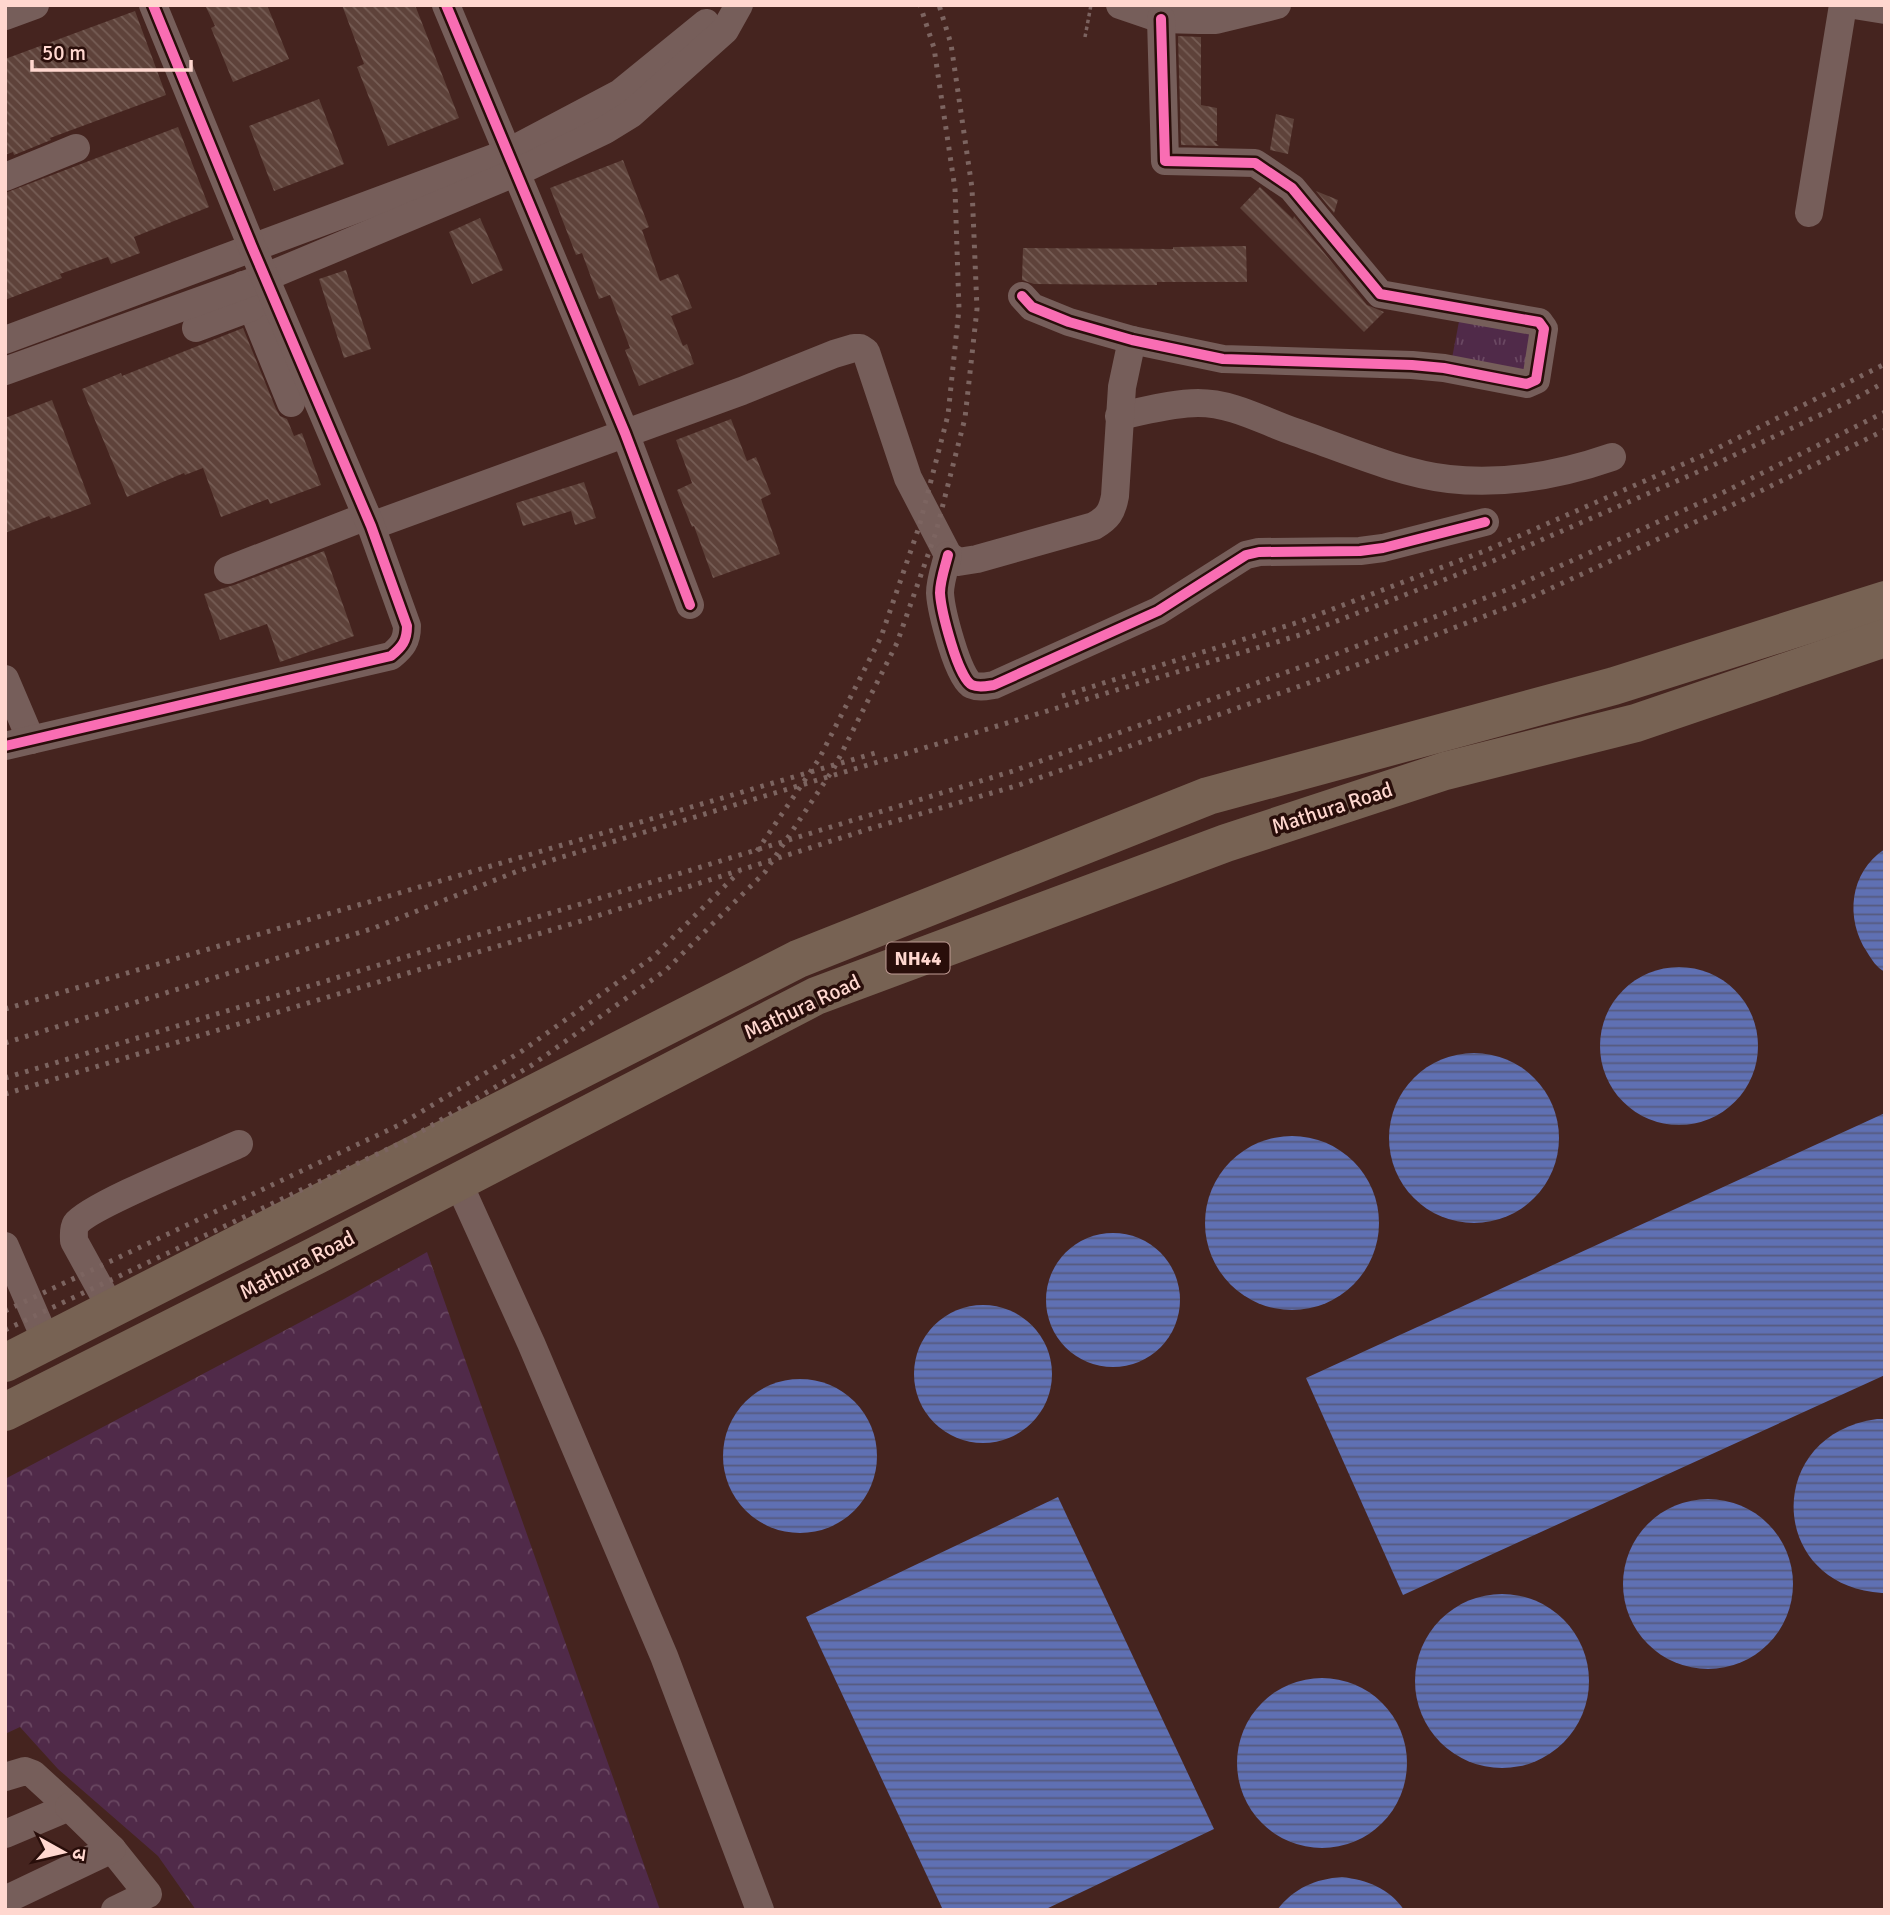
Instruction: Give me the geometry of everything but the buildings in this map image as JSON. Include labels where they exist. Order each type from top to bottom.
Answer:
[{"type":"highway","name":"Mathura Road","points":[[5,1363],[798,959],[1208,796],[1614,686],[1885,600]]},
{"type":"highway","name":"Mathura Road","points":[[5,1412],[458,1182],[816,996],[1226,843],[1445,771],[1636,723],[1885,638]]},
{"type":"street","points":[[5,16],[35,5]]},
{"type":"street","points":[[153,5],[252,247],[254,290],[291,403]]},
{"type":"street","points":[[446,5],[625,433],[690,605]]},
{"type":"street","points":[[196,328],[254,290],[512,162],[620,93],[718,14],[737,5]]},
{"type":"street","points":[[1120,5],[1161,19],[1216,20],[1263,6]]},
{"type":"street","points":[[1809,213],[1843,5]]},
{"type":"street","points":[[1854,5],[1885,10]]},
{"type":"street","points":[[1022,296],[1032,307],[1046,314],[1132,340],[1223,359],[1422,366],[1527,384],[1536,380],[1545,329],[1536,320],[1380,294],[1292,188],[1255,163],[1165,161],[1161,19]]},
{"type":"street","points":[[5,177],[76,148]]},
{"type":"street","points":[[5,340],[252,247],[512,162]]},
{"type":"street","points":[[5,371],[254,290]]},
{"type":"street","points":[[5,679],[18,743],[391,656],[402,647],[407,637],[407,626],[369,521],[254,290]]},
{"type":"street","points":[[228,570],[625,433],[834,354],[860,348],[866,352],[908,478],[948,555],[958,562],[977,559],[1094,527],[1107,518],[1113,509],[1115,496],[1122,387],[1132,340]]},
{"type":"street","points":[[1119,416],[1199,403],[1228,408],[1401,468],[1448,479],[1526,479],[1581,468],[1612,457]]},
{"type":"street","points":[[948,555],[940,596],[947,629],[964,678],[970,685],[981,687],[994,685],[1158,611],[1246,555],[1259,552],[1371,550],[1485,522]]},
{"type":"street","points":[[112,1310],[74,1241],[73,1231],[76,1224],[106,1204],[239,1144]]},
{"type":"street","points":[[458,1182],[531,1343],[664,1656],[760,1910]]},
{"type":"street","points":[[5,1245],[47,1343]]},
{"type":"street","points":[[5,1777],[25,1771],[33,1774],[111,1849],[155,1902],[115,1910]]},
{"type":"street","points":[[5,1834],[69,1807]]},
{"type":"street","points":[[5,1900],[111,1849]]},
{"type":"path","points":[[1085,37],[1091,5]]},
{"type":"green space","points":[[1460,316],[1534,333],[1529,372],[1450,369]]},
{"type":"green space","points":[[427,1252],[660,1910],[196,1910],[158,1856],[58,1769],[20,1727],[5,1734],[5,1479]]},
{"type":"water","points":[[1885,849],[1885,972],[1873,961],[1860,939],[1855,925],[1854,897],[1864,870]]},
{"type":"water","points":[[1679,967],[1695,968],[1709,973],[1735,990],[1752,1016],[1757,1030],[1757,1062],[1752,1076],[1735,1102],[1709,1119],[1695,1124],[1679,1125],[1663,1124],[1649,1119],[1623,1102],[1606,1076],[1601,1062],[1600,1046],[1601,1030],[1606,1016],[1623,990],[1649,973],[1663,968]]},
{"type":"water","points":[[1474,1053],[1506,1060],[1521,1067],[1534,1078],[1545,1091],[1552,1106],[1559,1138],[1552,1170],[1545,1185],[1534,1198],[1521,1209],[1506,1216],[1474,1223],[1442,1216],[1427,1209],[1414,1198],[1403,1185],[1396,1170],[1389,1138],[1396,1106],[1403,1091],[1414,1078],[1427,1067],[1442,1060]]},
{"type":"water","points":[[1885,1113],[1885,1375],[1403,1595],[1306,1378]]},
{"type":"water","points":[[1292,1136],[1325,1143],[1353,1162],[1372,1190],[1379,1223],[1372,1256],[1353,1284],[1325,1303],[1292,1310],[1259,1303],[1231,1284],[1212,1256],[1205,1223],[1212,1190],[1231,1162],[1259,1143]]},
{"type":"water","points":[[1113,1233],[1139,1238],[1161,1252],[1175,1274],[1180,1300],[1175,1326],[1161,1348],[1139,1362],[1113,1367],[1087,1362],[1065,1348],[1051,1326],[1046,1300],[1051,1274],[1065,1252],[1087,1238]]},
{"type":"water","points":[[983,1305],[1009,1310],[1032,1325],[1047,1348],[1052,1374],[1047,1400],[1032,1423],[1009,1438],[983,1443],[957,1438],[934,1423],[919,1400],[914,1374],[919,1348],[934,1325],[957,1310]]},
{"type":"water","points":[[800,1379],[830,1384],[855,1401],[872,1426],[877,1456],[872,1486],[855,1511],[830,1528],[800,1533],[770,1528],[745,1511],[728,1486],[723,1456],[728,1426],[745,1401],[770,1384]]},
{"type":"water","points":[[1885,1419],[1885,1593],[1844,1584],[1817,1565],[1800,1539],[1794,1509],[1798,1479],[1814,1452],[1840,1430]]},
{"type":"water","points":[[1058,1497],[1214,1829],[1044,1910],[943,1910],[806,1617]]},
{"type":"water","points":[[1708,1499],[1741,1506],[1768,1524],[1786,1551],[1793,1584],[1786,1617],[1768,1644],[1741,1662],[1708,1669],[1675,1662],[1648,1644],[1630,1617],[1623,1584],[1630,1551],[1648,1524],[1675,1506]]},
{"type":"water","points":[[1502,1594],[1535,1601],[1564,1619],[1582,1648],[1589,1681],[1582,1714],[1564,1743],[1535,1761],[1502,1768],[1469,1761],[1440,1743],[1422,1714],[1415,1681],[1422,1648],[1440,1619],[1469,1601]]},
{"type":"water","points":[[1322,1678],[1355,1684],[1382,1703],[1401,1730],[1407,1763],[1401,1796],[1382,1823],[1355,1842],[1322,1848],[1289,1842],[1262,1823],[1243,1796],[1237,1763],[1243,1730],[1262,1703],[1289,1684]]},
{"type":"water","points":[[1342,1877],[1377,1886],[1392,1896],[1404,1910],[1277,1910],[1298,1890],[1323,1880]]},
{"type":"railway","points":[[757,851],[819,759],[881,637],[919,527],[948,415],[959,309],[955,189],[934,48],[920,5]]},
{"type":"railway","points":[[5,1330],[409,1139],[532,1065],[666,970],[765,872],[834,768],[897,643],[936,532],[965,418],[977,309],[972,188],[951,44],[939,5]]},
{"type":"railway","points":[[1062,696],[1299,622],[1487,550],[1704,455],[1885,364]]},
{"type":"railway","points":[[5,1043],[374,928],[518,871],[562,857],[1303,634],[1493,561],[1709,467],[1885,382]]},
{"type":"railway","points":[[5,1078],[1013,771],[1509,589],[1722,493],[1885,412]]},
{"type":"railway","points":[[5,1094],[578,922],[872,828],[1019,785],[1320,679],[1519,603],[1728,507],[1885,430]]},
{"type":"railway","points":[[5,1009],[875,753]]},
{"type":"railway","points":[[5,1311],[401,1124],[522,1051],[653,957],[739,872]]},
{"type":"cycle path","points":[[5,746],[391,656],[401,647],[406,636],[407,626],[371,526],[153,5]]},
{"type":"cycle path","points":[[446,5],[625,433],[690,605]]},
{"type":"cycle path","points":[[1022,296],[1032,307],[1069,322],[1132,340],[1223,359],[1412,365],[1444,368],[1527,384],[1536,380],[1544,329],[1539,322],[1380,294],[1292,188],[1255,163],[1165,161],[1161,19]]},
{"type":"cycle path","points":[[948,555],[940,593],[943,614],[961,670],[972,685],[983,687],[994,685],[1158,611],[1246,555],[1259,552],[1360,551],[1383,548],[1485,522]]}]
